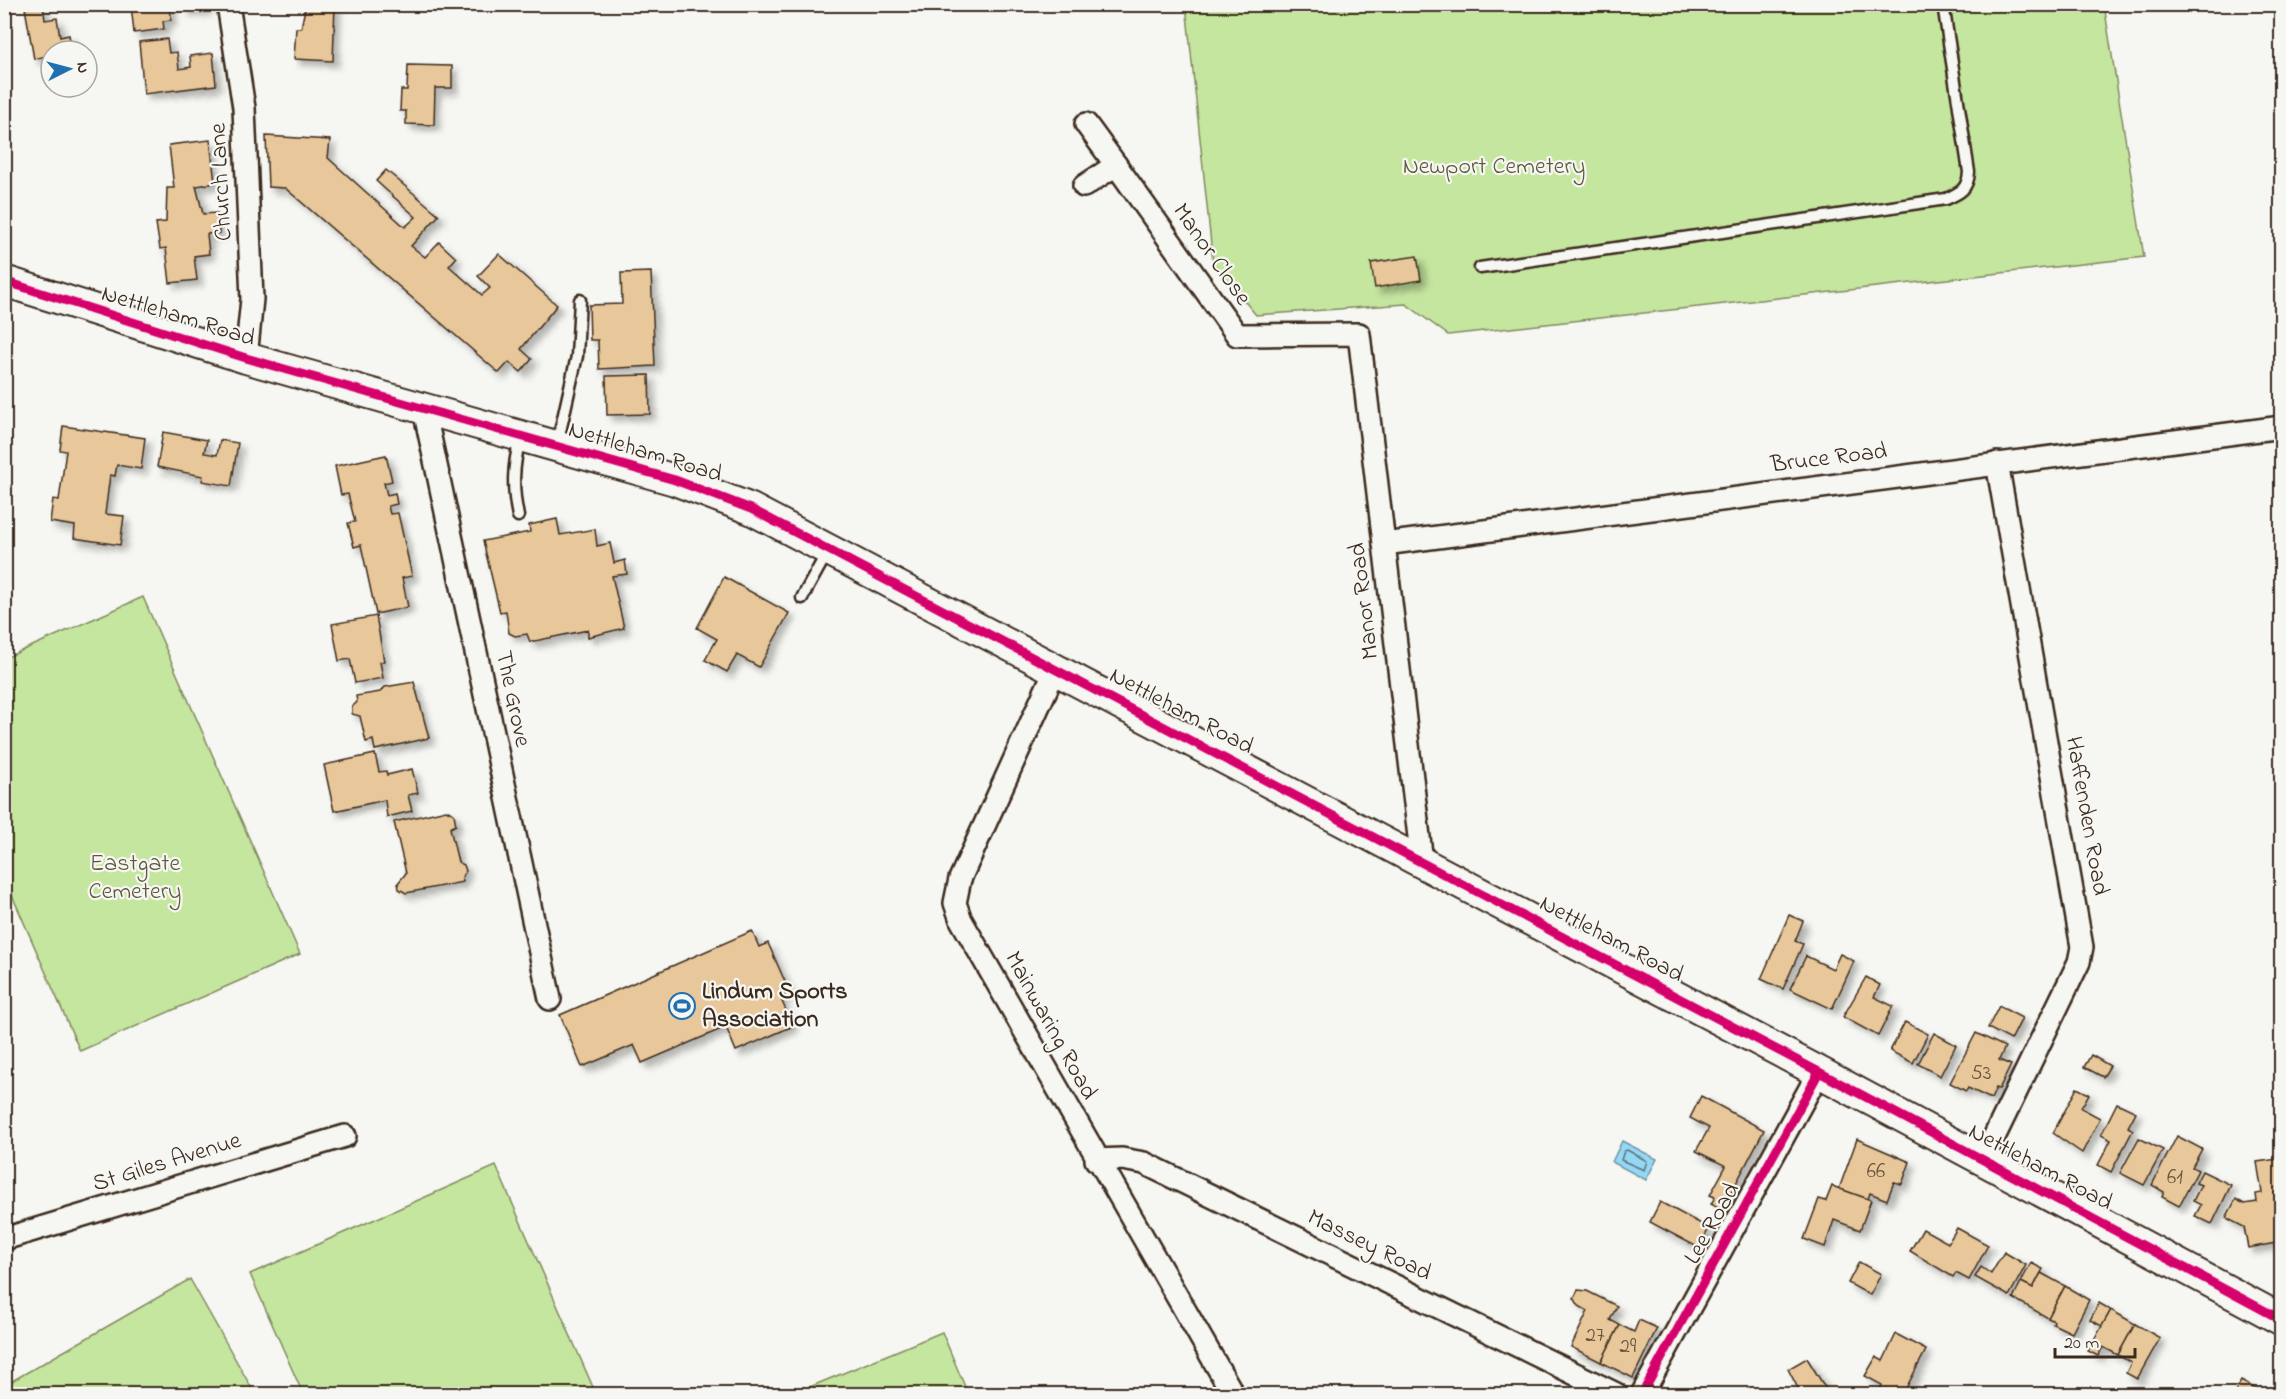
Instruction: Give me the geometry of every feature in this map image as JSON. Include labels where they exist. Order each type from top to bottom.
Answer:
[{"type":"street","name":"Church Lane","points":[[228,4],[244,108],[252,299],[246,358]]},
{"type":"street","points":[[1084,186],[1116,165],[1086,124]]},
{"type":"street","name":"Manor Close","points":[[1116,165],[1237,335],[1359,334]]},
{"type":"street","name":"Nettleham Road","points":[[4,281],[246,358],[520,435],[707,491],[751,509],[1819,1072],[2282,1320]]},
{"type":"street","name":"Manor Road","points":[[1359,334],[1422,862]]},
{"type":"street","name":"The Grove","points":[[424,409],[550,999]]},
{"type":"street","name":"Bruce Road","points":[[1384,544],[2282,427]]},
{"type":"street","name":"Haffenden Road","points":[[1983,1160],[2079,962],[2082,947],[1996,463]]},
{"type":"street","name":"Mainwaring Road","points":[[1056,668],[960,879],[955,903],[961,920],[1096,1160],[1233,1395]]},
{"type":"street","name":"Lee Road","points":[[1642,1395],[1819,1072]]},
{"type":"street","name":"St Giles Avenue","points":[[4,1239],[345,1136]]},
{"type":"street","name":"Massey Road","points":[[1096,1160],[1122,1159],[1144,1163],[1616,1395]]},
{"type":"lane","points":[[1480,268],[1946,199],[1961,192],[1968,182],[1969,172],[1942,4]]},
{"type":"lane","points":[[557,446],[577,356],[580,300]]},
{"type":"lane","points":[[518,516],[512,487],[513,465],[520,435]]},
{"type":"lane","points":[[802,598],[829,549]]},
{"type":"green space","name":"Newport Cemetery","points":[[1186,5],[2104,5],[2144,257],[1448,335],[1406,304],[1256,315],[1213,263]]},
{"type":"green space","name":"Eastgate Cemetery","points":[[143,597],[300,954],[80,1051],[5,879],[5,658]]},
{"type":"green space","points":[[496,1166],[596,1394],[303,1394],[250,1274]]},
{"type":"green space","points":[[190,1279],[255,1394],[5,1394],[5,1385]]},
{"type":"green space","points":[[942,1332],[968,1394],[793,1394]]},
{"type":"water","points":[[1622,1141],[1657,1159],[1646,1180],[1612,1162]]},
{"type":"building","points":[[131,4],[170,4],[171,20],[163,21],[164,29],[134,33]]},
{"type":"building","points":[[185,4],[206,4],[206,9],[185,11]]},
{"type":"building","points":[[306,4],[335,4],[333,61],[294,59],[296,28],[301,28]]},
{"type":"building","points":[[43,5],[45,20],[57,18],[60,37],[69,35],[70,39],[39,39],[39,58],[34,59],[25,8]]},
{"type":"building","points":[[167,39],[169,53],[177,52],[179,69],[191,67],[190,56],[213,53],[216,85],[144,94],[139,42]]},
{"type":"building","points":[[408,65],[452,66],[452,88],[435,88],[434,125],[406,124],[406,111],[400,111],[401,90],[407,90]]},
{"type":"building","points":[[266,136],[330,140],[328,158],[405,227],[416,217],[376,181],[386,170],[439,215],[411,246],[425,257],[439,242],[456,258],[449,266],[482,295],[490,288],[478,276],[499,254],[557,305],[521,349],[532,359],[521,372],[509,362],[499,373],[285,188],[268,187]]},
{"type":"building","points":[[210,140],[215,183],[196,186],[203,214],[217,213],[219,233],[207,234],[209,254],[194,256],[197,280],[170,283],[166,248],[160,249],[156,223],[166,222],[167,188],[174,188],[169,145]]},
{"type":"building","points":[[1417,256],[1421,280],[1375,288],[1371,263]]},
{"type":"building","points":[[651,272],[655,366],[599,369],[598,340],[590,340],[589,305],[622,304],[621,273]]},
{"type":"building","points":[[649,375],[650,414],[607,415],[606,376]]},
{"type":"building","points":[[63,426],[145,438],[141,469],[117,465],[115,476],[110,475],[105,514],[124,516],[120,545],[74,538],[75,526],[50,522],[53,499],[59,500],[66,451],[60,450]]},
{"type":"building","points":[[163,432],[207,440],[204,453],[217,455],[220,440],[238,443],[231,486],[202,481],[203,476],[157,467]]},
{"type":"building","points":[[386,455],[392,481],[384,483],[387,495],[395,493],[397,504],[388,506],[390,514],[398,513],[412,576],[402,578],[408,607],[376,614],[361,545],[354,547],[348,523],[355,522],[348,494],[341,495],[335,466]]},
{"type":"building","points":[[557,519],[560,535],[595,529],[597,546],[610,543],[614,563],[625,560],[627,574],[612,576],[624,628],[588,637],[588,630],[530,642],[527,634],[515,636],[509,633],[506,611],[500,612],[483,541],[530,532],[529,525]]},
{"type":"building","points":[[724,577],[789,613],[759,667],[737,655],[727,672],[705,660],[717,639],[697,628]]},
{"type":"building","points":[[376,616],[384,661],[380,662],[383,678],[355,683],[350,659],[339,661],[332,624]]},
{"type":"building","points":[[414,682],[429,738],[375,750],[373,740],[366,742],[360,716],[352,714],[352,707],[357,702],[356,696],[380,692],[385,687]]},
{"type":"building","points":[[375,754],[379,772],[386,771],[387,775],[412,769],[418,793],[408,795],[412,811],[387,817],[385,800],[334,811],[324,765]]},
{"type":"building","points":[[446,810],[454,814],[456,825],[450,828],[458,862],[464,865],[466,871],[462,877],[463,882],[406,893],[399,889],[398,883],[406,873],[394,822]]},
{"type":"building","points":[[1789,915],[1803,921],[1795,941],[1803,944],[1783,989],[1761,979]]},
{"type":"building","name":"Lindum Sports Association","points":[[752,931],[759,947],[768,943],[790,993],[780,997],[793,1026],[736,1051],[726,1027],[642,1063],[634,1045],[582,1067],[560,1015]]},
{"type":"building","points":[[1840,954],[1854,961],[1832,1009],[1790,989],[1806,956],[1833,969]]},
{"type":"building","points":[[1866,977],[1880,985],[1874,997],[1893,1006],[1878,1036],[1843,1017]]},
{"type":"building","points":[[1999,1006],[2022,1018],[2011,1040],[1988,1028]]},
{"type":"building","points":[[1905,1022],[1928,1034],[1913,1063],[1890,1051]]},
{"type":"building","points":[[1934,1033],[1956,1045],[1940,1076],[1918,1064]]},
{"type":"building","points":[[1976,1033],[2005,1047],[1999,1060],[2011,1065],[1999,1089],[1996,1088],[1991,1099],[1968,1088],[1966,1091],[1950,1083]]},
{"type":"building","points":[[2091,1055],[2110,1066],[2103,1077],[2084,1067]]},
{"type":"building","points":[[2077,1088],[2089,1094],[2081,1108],[2100,1118],[2082,1153],[2053,1133]]},
{"type":"building","points":[[1701,1096],[1764,1130],[1722,1210],[1711,1204],[1715,1197],[1710,1195],[1726,1166],[1696,1151],[1709,1128],[1690,1118]]},
{"type":"building","points":[[2117,1103],[2136,1112],[2128,1127],[2133,1130],[2111,1172],[2098,1165],[2111,1140],[2101,1135]]},
{"type":"building","points":[[2177,1136],[2202,1149],[2192,1167],[2198,1170],[2179,1206],[2162,1197],[2164,1192],[2152,1185]]},
{"type":"building","points":[[2139,1138],[2163,1150],[2144,1185],[2120,1173]]},
{"type":"building","points":[[1857,1139],[1910,1162],[1902,1184],[1894,1182],[1887,1200],[1870,1193],[1868,1199],[1839,1189]]},
{"type":"building","points":[[2278,1159],[2282,1180],[2282,1242],[2248,1248],[2244,1227],[2226,1218],[2236,1199],[2244,1204],[2257,1202],[2256,1194],[2262,1193],[2257,1162]]},
{"type":"building","points":[[2202,1171],[2231,1185],[2212,1224],[2195,1216],[2201,1205],[2193,1201],[2201,1185],[2196,1183]]},
{"type":"building","points":[[1832,1186],[1871,1200],[1860,1230],[1834,1220],[1825,1247],[1804,1239],[1819,1199],[1826,1201]]},
{"type":"building","points":[[1660,1202],[1709,1228],[1699,1248],[1650,1222]]},
{"type":"building","points":[[1957,1228],[1988,1245],[1969,1280],[1956,1273],[1953,1277],[1910,1251],[1923,1229],[1948,1243]]},
{"type":"building","points":[[2004,1252],[2026,1265],[2009,1296],[1975,1277],[1981,1267],[1991,1274]]},
{"type":"building","points":[[1859,1262],[1881,1274],[1870,1295],[1848,1283]]},
{"type":"building","points":[[2031,1263],[2043,1269],[2033,1288],[2021,1282]]},
{"type":"building","points":[[2041,1273],[2065,1286],[2048,1318],[2013,1298],[2021,1282],[2033,1288]]},
{"type":"building","points":[[2065,1286],[2089,1300],[2072,1333],[2053,1324],[2054,1321],[2048,1318]]},
{"type":"building","points":[[1578,1290],[1587,1291],[1617,1306],[1610,1320],[1620,1325],[1601,1362],[1571,1347],[1588,1311],[1579,1306],[1574,1298]]},
{"type":"building","points":[[2099,1303],[2111,1310],[2102,1326],[2090,1320]]},
{"type":"building","points":[[2111,1310],[2135,1324],[2118,1355],[2103,1347],[2098,1356],[2088,1351]]},
{"type":"building","points":[[1639,1320],[1657,1328],[1633,1378],[1601,1362],[1620,1325],[1634,1332]]},
{"type":"building","points":[[2135,1324],[2160,1338],[2137,1379],[2126,1373],[2131,1363],[2118,1355]]},
{"type":"building","points":[[1896,1334],[1926,1350],[1903,1394],[1878,1394],[1882,1385],[1865,1376],[1876,1357],[1883,1361]]},
{"type":"building","points":[[1807,1358],[1829,1394],[1801,1394],[1788,1369]]},
{"type":"building","points":[[2241,1381],[2265,1394],[2234,1394]]},
{"type":"cycle path","points":[[4,281],[246,358],[675,480],[751,509],[1819,1072],[2282,1320]]},
{"type":"cycle path","points":[[1642,1394],[1819,1072]]},
{"type":"place","name":"Lindum Sports Association","points":[[682,1006]]}]
